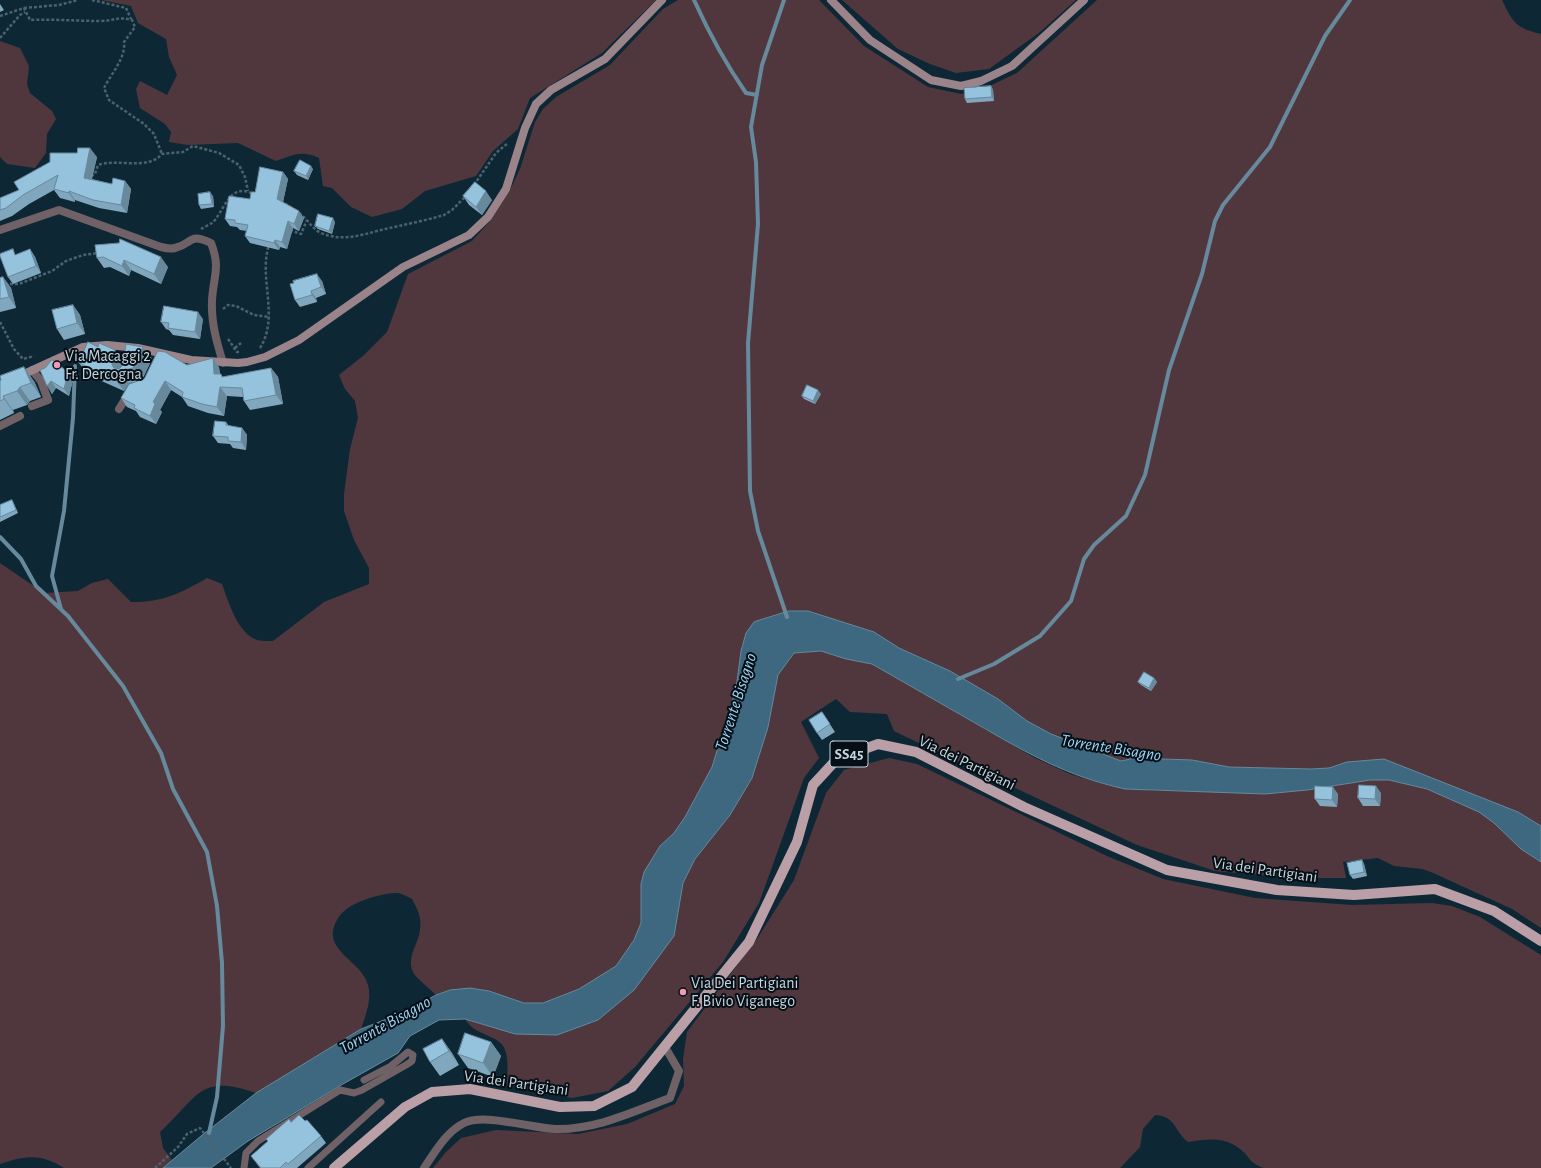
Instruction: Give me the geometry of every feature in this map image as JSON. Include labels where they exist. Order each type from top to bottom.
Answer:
[{"type":"main road","points":[[0,385],[83,347],[107,345],[125,347],[159,356],[223,363],[253,361],[265,357],[299,340],[403,267],[469,235],[488,217],[506,190],[525,128],[536,104],[551,90],[605,59],[662,0]]},
{"type":"main road","points":[[831,0],[870,40],[931,80],[961,86],[981,81],[1012,66],[1084,0]]},
{"type":"main road","name":"Via dei Partigiani","points":[[334,1168],[405,1107],[432,1092],[470,1089],[560,1107],[594,1106],[632,1087],[749,942],[796,842],[813,785],[837,759],[878,744],[916,752],[1024,807],[1167,870],[1277,890],[1354,895],[1435,889],[1494,911],[1541,941]]},
{"type":"street","points":[[0,230],[59,210],[161,247],[174,248],[193,238],[201,238],[211,243],[217,260],[212,300],[213,321],[223,363]]},
{"type":"street","points":[[125,347],[128,358]]},
{"type":"street","points":[[32,370],[41,381],[48,400],[32,406]]},
{"type":"street","points":[[119,409],[132,388],[138,386]]},
{"type":"street","points":[[0,426],[20,416]]},
{"type":"street","points":[[424,1168],[451,1131],[466,1122],[488,1120],[555,1129],[596,1125],[670,1098],[679,1071],[665,1047]]},
{"type":"lane","points":[[244,1168],[246,1153],[258,1141],[340,1090],[354,1093],[362,1090],[412,1061],[413,1055],[408,1052],[391,1066],[364,1080]]},
{"type":"lane","points":[[308,1168],[381,1102]]},
{"type":"path","points":[[0,16],[24,8],[58,5],[78,0]]},
{"type":"path","points":[[92,0],[126,8],[132,20],[135,27],[124,42],[122,57],[104,88],[109,100],[144,124],[154,134],[162,154]]},
{"type":"path","points":[[24,8],[30,20],[103,21],[124,17],[132,20]]},
{"type":"path","points":[[0,38],[20,15],[26,12]]},
{"type":"path","points":[[472,187],[496,153],[510,141]]},
{"type":"path","points":[[85,180],[95,174],[98,165],[107,162],[146,163],[156,160],[162,154],[183,152],[193,146],[219,153],[239,165],[245,177],[248,191]]},
{"type":"path","points":[[193,238],[199,230],[213,223],[228,198],[240,192],[248,191],[255,195]]},
{"type":"path","points":[[276,200],[285,202],[308,220],[311,227],[333,237],[365,236],[381,230],[400,227],[444,215],[452,210],[469,192]]},
{"type":"path","points":[[282,210],[285,202]]},
{"type":"path","points":[[283,227],[301,234],[308,220]]},
{"type":"path","points":[[254,349],[260,348],[267,334],[268,317],[266,268],[270,241]]},
{"type":"path","points":[[0,284],[19,284],[52,271],[72,259],[83,255],[104,253]]},
{"type":"path","points":[[213,321],[215,322],[221,318],[222,310],[228,305],[236,306],[254,315],[268,317]]},
{"type":"path","points":[[0,322],[14,349],[23,359]]},
{"type":"path","points":[[226,336],[237,352],[242,351]]},
{"type":"path","points":[[235,348],[241,343]]},
{"type":"path","points":[[155,1168],[178,1147],[186,1134],[200,1128],[230,1168]]},
{"type":"shaded area","points":[[101,0],[656,0],[602,53],[530,98],[518,129],[493,151],[476,176],[425,191],[402,209],[372,217],[351,207],[332,188],[323,186],[319,158],[307,154],[298,154],[276,161],[238,143],[188,145],[169,142],[171,132],[165,124],[140,108],[136,89],[140,81],[167,95],[177,75],[169,57],[166,39],[138,23],[131,6]]},
{"type":"shaded area","points":[[678,0],[819,0],[864,46],[928,87],[961,94],[983,89],[1017,73],[1097,0],[1502,0],[1509,14],[1516,23],[1521,27],[1541,34],[1541,826],[1518,812],[1347,762],[1329,768],[1311,769],[1229,767],[1192,760],[1135,758],[1121,761],[1051,734],[1027,721],[998,699],[950,671],[899,648],[874,632],[808,611],[741,651],[736,689],[712,767],[685,817],[674,833],[660,846],[641,884],[641,923],[634,940],[616,966],[579,989],[543,1003],[525,1003],[489,991],[450,990],[436,995],[415,976],[412,968],[411,962],[419,935],[420,921],[419,913],[412,899],[402,894],[394,893],[367,899],[351,906],[342,913],[335,924],[333,933],[334,942],[365,977],[368,985],[369,1002],[361,1029],[256,1093],[222,1086],[210,1088],[200,1092],[160,1132],[163,1148],[172,1160],[163,1168],[64,1168],[47,1160],[32,1157],[17,1159],[0,1164],[0,563],[44,593],[78,591],[92,583],[108,579],[131,602],[161,599],[188,588],[207,578],[222,584],[231,608],[244,631],[250,637],[263,641],[273,641],[324,602],[369,584],[369,568],[354,540],[344,511],[344,494],[350,449],[358,418],[355,401],[345,389],[339,375],[364,355],[387,332],[408,274],[472,241],[491,220],[509,192],[520,169],[535,122],[543,109],[556,97],[610,65],[663,9]]},
{"type":"shaded area","points":[[842,0],[1076,0],[1040,32],[989,69],[956,73],[930,64],[898,49]]},
{"type":"shaded area","points":[[0,41],[20,48],[29,66],[27,84],[30,93],[52,111],[56,119],[47,134],[46,153],[35,168],[7,164],[0,157]]},
{"type":"shaded area","points":[[821,651],[846,659],[872,664],[1035,758],[1070,774],[1106,785],[1125,789],[1166,791],[1307,790],[1370,780],[1389,780],[1427,789],[1479,812],[1494,823],[1521,849],[1541,862],[1541,928],[1512,909],[1431,872],[1422,869],[1394,866],[1378,858],[1343,862],[1346,878],[1295,878],[1215,871],[1137,845],[894,731],[887,714],[850,712],[836,699],[801,722],[819,758],[804,778],[759,903],[723,962],[635,1067],[608,1091],[572,1098],[507,1085],[508,1067],[503,1045],[493,1038],[474,1029],[465,1019],[515,1034],[674,936],[683,883],[695,859],[730,815],[768,727],[778,675],[794,653]]},
{"type":"shaded area","points":[[889,758],[917,764],[1107,856],[1163,879],[1255,898],[1352,905],[1432,903],[1452,906],[1480,917],[1541,955],[1541,1168],[1264,1168],[1252,1162],[1244,1152],[1228,1142],[1208,1139],[1188,1142],[1183,1138],[1171,1121],[1162,1116],[1155,1115],[1143,1129],[1140,1147],[1120,1168],[433,1168],[446,1152],[461,1138],[496,1130],[578,1134],[627,1124],[675,1104],[684,1086],[683,1059],[687,1032],[757,939],[794,880],[826,793],[844,770]]},
{"type":"water","name":"Torrente Bisagno","points":[[789,611],[808,611],[874,632],[899,648],[950,671],[998,699],[1027,721],[1051,734],[1121,761],[1135,758],[1192,760],[1229,767],[1311,769],[1329,768],[1347,762],[1384,759],[1518,812],[1541,826],[1541,862],[1521,849],[1494,823],[1479,812],[1427,789],[1389,780],[1370,780],[1307,790],[1265,794],[1125,789],[1104,784],[1065,770],[1030,754],[872,664],[846,659],[821,651],[794,653],[778,675],[768,727],[752,778],[730,815],[695,859],[683,883],[674,936],[634,990],[598,1020],[557,1035],[515,1034],[465,1019],[439,1020],[410,1036],[398,1053],[248,1141],[211,1168],[163,1168],[256,1093],[361,1029],[407,1011],[436,995],[450,990],[470,988],[489,991],[524,1003],[543,1003],[579,989],[616,966],[634,940],[641,923],[641,884],[644,872],[660,846],[674,833],[685,817],[712,767],[736,689],[741,651],[746,633],[754,622]]},
{"type":"building","points":[[991,86],[992,97],[965,99],[964,88]]},
{"type":"building","points":[[78,148],[90,148],[84,178],[112,184],[113,178],[125,181],[121,205],[93,200],[69,191],[69,193],[54,189],[58,175],[23,195],[6,208],[0,210],[0,198],[19,190],[14,182],[50,162],[50,153],[77,153]]},
{"type":"building","points":[[300,160],[311,166],[306,176],[294,171]]},
{"type":"building","points":[[260,167],[283,172],[277,199],[299,211],[294,224],[288,221],[282,242],[275,240],[274,243],[245,236],[248,225],[235,223],[235,220],[225,219],[229,196],[250,199],[251,192],[255,192]]},
{"type":"building","points":[[475,182],[486,191],[476,207],[463,196]]},
{"type":"building","points":[[210,192],[212,204],[199,205],[198,194]]},
{"type":"building","points":[[318,214],[333,218],[329,231],[315,226]]},
{"type":"building","points":[[120,239],[161,257],[154,274],[124,260],[122,266],[103,257],[97,258],[95,245],[119,243]]},
{"type":"building","points":[[13,249],[15,255],[30,249],[36,266],[8,277],[0,254]]},
{"type":"building","points":[[317,274],[321,287],[311,291],[312,295],[295,300],[290,284],[294,283],[293,281]]},
{"type":"building","points":[[3,277],[9,297],[0,299],[0,278]]},
{"type":"building","points":[[73,305],[77,323],[57,329],[52,310]]},
{"type":"building","points":[[164,306],[198,312],[195,332],[168,328],[169,323],[161,322]]},
{"type":"building","points":[[88,342],[98,347],[99,343],[115,350],[112,365],[114,368],[119,369],[123,365],[126,344],[143,347],[133,368],[120,371],[115,379],[79,363]]},
{"type":"building","points":[[158,351],[165,352],[187,365],[213,358],[214,374],[221,374],[222,377],[271,368],[276,395],[244,401],[242,388],[220,387],[217,407],[202,404],[182,397],[183,392],[165,381],[153,402],[155,404],[150,416],[134,408],[135,405],[121,398],[129,384],[144,379]]},
{"type":"building","points":[[52,360],[68,372],[64,389],[51,381],[47,386],[40,370],[45,368]]},
{"type":"building","points":[[24,367],[31,383],[20,387],[17,391],[3,396],[4,399],[0,401],[0,376]]},
{"type":"building","points":[[807,385],[818,390],[813,401],[802,396]]},
{"type":"building","points":[[215,421],[226,422],[226,425],[242,428],[241,442],[228,441],[228,437],[213,436]]},
{"type":"building","points":[[12,500],[16,510],[0,517],[0,505]]},
{"type":"building","points":[[1144,672],[1154,678],[1149,688],[1138,682]]},
{"type":"building","points":[[822,712],[830,724],[817,733],[809,720]]},
{"type":"building","points":[[1359,785],[1376,786],[1375,799],[1358,798]]},
{"type":"building","points":[[1315,786],[1333,787],[1332,800],[1315,799]]},
{"type":"building","points":[[1362,860],[1364,872],[1350,875],[1347,863]]},
{"type":"building","points":[[465,1033],[491,1042],[483,1063],[458,1054]]},
{"type":"building","points":[[442,1039],[449,1051],[430,1062],[423,1049]]},
{"type":"building","points":[[299,1115],[305,1121],[307,1120],[321,1136],[288,1164],[286,1162],[280,1168],[261,1168],[251,1156],[268,1141],[266,1139],[289,1119],[291,1122]]},
{"type":"waterway","points":[[694,0],[718,48],[738,82],[746,93],[757,95]]},
{"type":"waterway","points":[[784,0],[762,65],[751,127],[756,162],[758,224],[748,343],[750,491],[758,531],[787,617]]},
{"type":"waterway","points":[[958,679],[994,664],[1040,636],[1071,601],[1084,559],[1094,545],[1126,516],[1145,475],[1169,370],[1202,274],[1215,221],[1223,205],[1270,147],[1325,36],[1350,0]]},
{"type":"waterway","points":[[61,609],[52,576],[64,511],[73,418],[75,366]]},
{"type":"waterway","points":[[0,537],[21,559],[36,586],[68,616],[123,686],[161,753],[173,789],[207,852],[217,906],[222,963],[223,1026],[217,1097],[209,1133]]},
{"type":"place","name":"Via Macaggi 2 Fr. Dercogna","points":[[57,365]]},
{"type":"place","name":"Via Dei Partigiani F. Bivio Viganego","points":[[683,992]]}]
